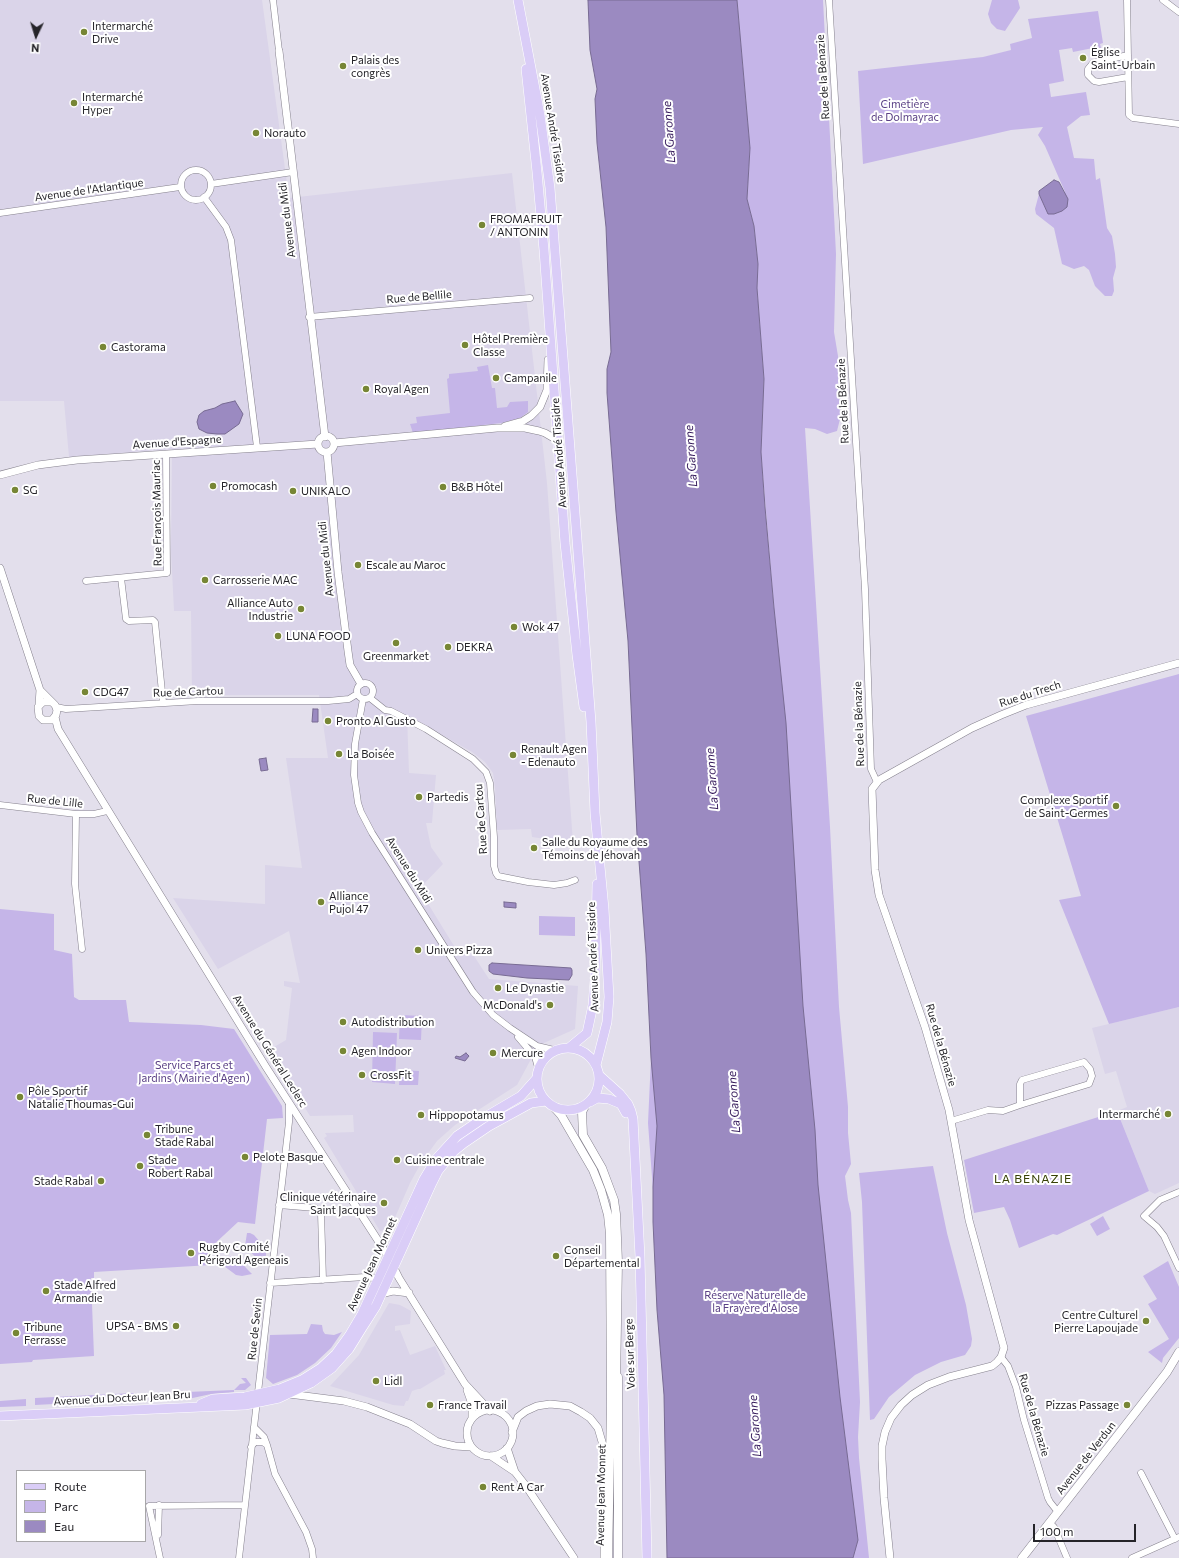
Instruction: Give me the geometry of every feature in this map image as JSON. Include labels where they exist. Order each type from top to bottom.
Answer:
[{"type":"main road","name":"Avenue André Tissidre","points":[[515,0],[532,119],[556,406],[557,440],[565,543],[577,655],[592,763]]},
{"type":"main road","name":"Avenue André Tissidre","points":[[518,0],[544,136],[552,210],[591,722],[592,763],[604,909],[608,997],[607,1022],[596,1066]]},
{"type":"main road","name":"Avenue André Tissidre","points":[[570,1048],[586,1032],[593,1005],[595,980],[598,847]]},
{"type":"main road","points":[[560,1048],[570,1048],[584,1053],[591,1058],[600,1076],[624,1098],[631,1111],[633,1149],[628,1119],[621,1104],[614,1100],[597,1098],[578,1109],[561,1109],[550,1103],[540,1091],[538,1075],[542,1063],[554,1050],[560,1048]]},
{"type":"main road","name":"Avenue Jean Monnet","points":[[194,1407],[214,1400],[258,1399],[289,1394],[324,1375],[336,1364],[349,1350],[382,1294],[388,1256],[424,1179],[436,1159],[458,1136],[482,1119],[521,1096],[538,1075]]},
{"type":"main road","points":[[587,1104],[595,1095],[599,1085],[600,1076]]},
{"type":"main road","name":"Avenue Jean Monnet","points":[[245,1405],[297,1382],[321,1368],[336,1354],[384,1280],[394,1268],[438,1170],[454,1151],[489,1126],[531,1102],[550,1103],[560,1115],[593,1170],[601,1190],[608,1215],[610,1234],[611,1406],[608,1558]]},
{"type":"main road","name":"Avenue Jean Monnet","points":[[587,1104],[582,1112],[583,1135],[602,1168],[614,1200],[616,1214],[618,1262],[617,1360],[612,1558]]},
{"type":"main road","name":"Voie sur Berge","points":[[633,1149],[640,1257],[647,1558]]},
{"type":"main road","name":"Avenue de Verdun","points":[[1022,1558],[1166,1372],[1179,1352]]},
{"type":"main road","points":[[617,1360],[619,1401],[618,1558]]},
{"type":"main road","name":"Avenue de Verdun","points":[[1166,1372],[1179,1362]]},
{"type":"main road","name":"Avenue du Docteur Jean Bru","points":[[0,1416],[245,1405]]},
{"type":"street","name":"Avenue du Midi","points":[[273,0],[325,436]]},
{"type":"street","name":"Rue de la Bénazie","points":[[829,0],[865,581],[871,769],[877,782],[871,793],[875,870],[883,906],[925,1027],[951,1121],[969,1220],[1004,1348],[1001,1357],[1008,1366],[1016,1387],[1024,1420],[1048,1498],[1058,1512]]},
{"type":"street","points":[[1127,0],[1130,117],[1179,124]]},
{"type":"street","points":[[1163,0],[1179,12]]},
{"type":"street","points":[[1128,55],[1093,63],[1088,69],[1088,75],[1094,81],[1099,82],[1128,76]]},
{"type":"street","points":[[193,169],[206,173],[211,184],[210,192],[200,200],[189,199],[185,196],[180,187],[182,178],[193,169]]},
{"type":"street","points":[[211,184],[293,172]]},
{"type":"street","name":"Avenue de l'Atlantique","points":[[0,212],[180,187]]},
{"type":"street","points":[[204,197],[226,227],[231,240],[257,447]]},
{"type":"street","name":"Rue de Bellile","points":[[310,317],[530,298]]},
{"type":"street","points":[[497,428],[523,421],[531,416],[540,407],[547,390],[547,299]]},
{"type":"street","points":[[334,443],[497,428],[525,428],[545,432],[557,440]]},
{"type":"street","points":[[325,436],[329,437],[334,443],[332,450],[327,452],[321,450],[318,444],[320,439],[325,436]]},
{"type":"street","name":"Avenue d'Espagne","points":[[2,473],[38,465],[77,460],[318,444]]},
{"type":"street","name":"Avenue du Midi","points":[[327,452],[335,541],[350,665],[361,684]]},
{"type":"street","name":"Rue François Mauriac","points":[[86,581],[167,572],[166,454]]},
{"type":"street","points":[[0,568],[40,690],[39,705],[37,710],[38,716],[46,721],[52,720],[55,716],[66,709]]},
{"type":"street","points":[[121,578],[126,619],[129,621],[153,620],[155,622],[163,702]]},
{"type":"street","name":"Rue du Trech","points":[[877,782],[972,728],[1026,705],[1179,663]]},
{"type":"street","points":[[361,684],[367,684],[372,687],[373,694],[370,698],[363,699],[357,694],[358,687],[361,684]]},
{"type":"street","points":[[40,690],[54,704],[55,716]]},
{"type":"street","name":"Rue de Cartou","points":[[54,704],[66,709],[163,702],[328,701],[348,699],[357,694]]},
{"type":"street","name":"Rue de Cartou","points":[[370,698],[385,710],[392,711],[473,759],[486,772],[490,783],[494,837],[494,866],[498,876],[554,885],[575,880]]},
{"type":"street","name":"Avenue du Midi","points":[[363,699],[355,744],[355,788],[361,812],[372,833],[471,989],[493,1015],[510,1028],[537,1046],[554,1050]]},
{"type":"street","points":[[39,705],[43,702],[54,704]]},
{"type":"street","name":"Avenue du Général Leclerc","points":[[55,716],[58,729],[107,811],[289,1102],[388,1256],[409,1294],[465,1384],[490,1411]]},
{"type":"street","name":"Avenue du Général Leclerc","points":[[46,721],[58,729]]},
{"type":"street","name":"Rue de Lille","points":[[0,805],[76,814],[94,814],[107,811]]},
{"type":"street","points":[[76,814],[75,883],[82,949]]},
{"type":"street","name":"Avenue du Midi","points":[[510,1028],[535,1057],[538,1075]]},
{"type":"street","points":[[951,1121],[988,1110],[1003,1111],[1089,1084],[1092,1076],[1090,1068],[1084,1062],[1022,1080],[1020,1084],[1020,1105]]},
{"type":"street","name":"Rue de Sevin","points":[[239,1558],[289,1122],[289,1102]]},
{"type":"street","points":[[1179,1192],[1160,1200],[1144,1216],[1157,1227],[1164,1236],[1179,1268]]},
{"type":"street","points":[[279,1205],[315,1208],[321,1213],[323,1280]]},
{"type":"street","points":[[270,1283],[365,1277],[384,1280]]},
{"type":"street","points":[[382,1294],[393,1291],[409,1294]]},
{"type":"street","points":[[890,1558],[884,1498],[882,1446],[891,1418],[901,1405],[912,1395],[928,1385],[949,1377],[992,1366],[1001,1357]]},
{"type":"street","name":"Avenue du Général Leclerc","points":[[465,1384],[472,1404],[472,1418]]},
{"type":"street","points":[[289,1394],[344,1401],[367,1407],[410,1424],[436,1441],[455,1446],[471,1446]]},
{"type":"street","points":[[512,1432],[518,1418],[526,1411],[537,1406],[550,1404],[570,1406],[581,1412],[592,1421],[601,1436],[605,1452],[604,1558]]},
{"type":"street","points":[[491,1456],[502,1452],[507,1448],[511,1441],[512,1432],[511,1425],[502,1414],[490,1411],[483,1412],[472,1418],[467,1433],[471,1446],[480,1454],[491,1456],[515,1472]]},
{"type":"street","points":[[254,1427],[264,1437],[275,1474],[306,1532],[312,1549],[313,1558]]},
{"type":"street","points":[[251,1447],[255,1442],[262,1442],[267,1445]]},
{"type":"street","points":[[507,1448],[515,1472],[534,1497],[573,1557]]},
{"type":"street","points":[[1132,1558],[1177,1538],[1141,1473]]},
{"type":"street","points":[[159,1556],[149,1506],[245,1504]]},
{"type":"street","points":[[159,1505],[159,1556]]},
{"type":"street","points":[[1050,1523],[1054,1527],[1067,1558]]},
{"type":"shaded area","points":[[0,0],[262,0],[289,198],[512,173],[547,483],[573,843],[532,837],[531,829],[497,830],[493,773],[485,762],[472,752],[407,715],[409,773],[436,775],[432,823],[426,823],[431,847],[443,864],[419,889],[459,954],[474,956],[489,979],[578,986],[575,1029],[544,1043],[530,1061],[517,1085],[455,1125],[437,1141],[421,1163],[410,1183],[390,1229],[380,1231],[324,1138],[327,1136],[325,1133],[354,1132],[353,1115],[310,1116],[269,1050],[286,1040],[292,988],[284,986],[284,981],[300,983],[289,931],[218,969],[173,898],[265,904],[265,865],[302,868],[286,758],[328,758],[319,695],[192,695],[191,611],[174,611],[171,551],[172,449],[69,457],[64,401],[0,401]]},
{"type":"shaded area","points":[[1179,1007],[1179,1183],[1155,1194],[1149,1191],[1117,1111],[1127,1107],[1116,1071],[1105,1074],[1092,1028]]},
{"type":"shaded area","points":[[389,1303],[400,1305],[411,1311],[410,1324],[395,1326],[395,1331],[400,1330],[410,1355],[435,1346],[446,1370],[444,1370],[445,1374],[420,1389],[412,1391],[404,1406],[393,1405],[330,1386],[359,1355]]},
{"type":"green space","name":"Réserve Naturelle de la Frayère d'Alose","points":[[737,0],[823,0],[836,254],[834,332],[838,356],[840,419],[837,431],[827,434],[815,429],[805,428],[830,827],[839,1007],[848,1107],[848,1133],[851,1164],[845,1176],[851,1213],[860,1402],[858,1437],[859,1458],[869,1558],[669,1558],[668,1547],[664,1395],[658,1315],[654,1204],[648,1123],[651,1058],[774,608],[761,452],[764,379],[757,288],[758,264],[754,226],[747,199],[750,148]]},
{"type":"green space","points":[[992,0],[1018,0],[1020,8],[1005,31],[997,29],[991,23],[988,14]]},
{"type":"green space","name":"Cimetière de Dolmayrac","points":[[1098,11],[1103,43],[1100,44],[1101,48],[1096,49],[1095,46],[1092,46],[1093,48],[1073,52],[1072,48],[1059,50],[1064,81],[1049,84],[1051,97],[1086,92],[1090,115],[1081,116],[1067,127],[1074,158],[1094,159],[1096,180],[1100,178],[1107,228],[1112,236],[1115,254],[1116,267],[1113,278],[1114,291],[1112,296],[1105,296],[1095,286],[1089,270],[1084,266],[1074,269],[1062,264],[1054,228],[1036,214],[1035,209],[1039,194],[1049,214],[1065,192],[1045,146],[1038,135],[1043,127],[1011,130],[863,164],[858,71],[983,57],[1011,50],[1010,44],[1032,38],[1028,19]]},
{"type":"green space","points":[[488,365],[492,388],[495,388],[497,408],[507,407],[510,402],[528,401],[528,412],[520,418],[501,423],[413,433],[410,424],[417,423],[416,417],[450,413],[447,379],[449,378],[449,374],[478,371],[477,367]]},
{"type":"green space","name":"Complexe Sportif de Saint-Germes","points":[[1179,674],[1179,1007],[1109,1024],[1059,900],[1081,896],[1026,716]]},
{"type":"green space","name":"Service Parcs et Jardins (Mairie d'Agen)","points":[[0,909],[54,914],[54,950],[72,954],[74,997],[79,1000],[126,1000],[129,1022],[201,1025],[234,1029],[282,1106],[283,1118],[267,1119],[255,1224],[238,1222],[210,1248],[211,1265],[94,1272],[94,1278],[91,1278],[94,1356],[0,1364]]},
{"type":"green space","points":[[539,916],[575,917],[575,936],[539,935]]},
{"type":"green space","points":[[400,1015],[422,1016],[421,1040],[399,1039]]},
{"type":"green space","points":[[373,1032],[397,1033],[395,1084],[372,1082]]},
{"type":"green space","points":[[400,1070],[419,1071],[418,1085],[399,1085]]},
{"type":"green space","points":[[1117,1111],[1149,1191],[1057,1235],[1053,1234],[1019,1248],[1004,1207],[974,1213],[964,1160]]},
{"type":"green space","points":[[933,1166],[947,1233],[966,1305],[972,1339],[971,1346],[965,1355],[941,1362],[915,1375],[889,1397],[874,1419],[870,1420],[862,1202],[859,1173]]},
{"type":"green space","points":[[1103,1216],[1110,1229],[1097,1236],[1090,1224]]},
{"type":"green space","points":[[247,1233],[254,1235],[266,1249],[266,1255],[262,1264],[245,1246]]},
{"type":"green space","points":[[235,1256],[252,1274],[242,1276],[236,1275],[224,1266],[221,1260],[222,1257]]},
{"type":"green space","points":[[1168,1261],[1179,1287],[1179,1338],[1163,1358],[1162,1363],[1148,1352],[1169,1339],[1148,1304],[1157,1299],[1143,1276]]},
{"type":"green space","points":[[311,1324],[322,1325],[325,1334],[334,1335],[342,1332],[331,1348],[315,1363],[297,1375],[273,1384],[266,1378],[270,1335],[307,1334]]},
{"type":"green space","points":[[241,1378],[246,1378],[251,1385],[245,1390],[234,1390],[240,1384],[246,1383]]},
{"type":"green space","points":[[234,1390],[234,1392],[211,1394],[188,1399],[187,1392]]},
{"type":"green space","points":[[134,1393],[134,1398],[69,1401],[54,1404],[35,1405],[35,1398]]},
{"type":"green space","points":[[26,1399],[26,1406],[0,1407],[0,1401]]},
{"type":"water","name":"La Garonne","points":[[588,0],[737,0],[750,148],[747,199],[754,226],[758,264],[757,288],[764,379],[761,452],[765,507],[786,723],[803,1006],[815,1130],[818,1185],[840,1397],[858,1540],[853,1558],[667,1558],[664,1395],[657,1310],[653,1222],[653,1187],[657,1126],[651,1058],[646,954],[637,835],[628,641],[607,393],[607,369],[611,352],[606,227],[597,143],[595,99],[597,89],[590,50]]},
{"type":"water","points":[[1054,180],[1059,182],[1068,199],[1067,207],[1054,214],[1048,214],[1039,191]]},
{"type":"water","points":[[235,401],[243,414],[239,424],[225,434],[207,433],[199,429],[197,422],[199,415],[204,411]]},
{"type":"water","points":[[313,709],[318,709],[318,722],[312,722]]},
{"type":"water","points":[[266,758],[268,770],[261,771],[259,759]]},
{"type":"water","points":[[504,902],[516,903],[516,908],[504,907]]},
{"type":"water","points":[[492,963],[571,968],[572,975],[569,980],[527,978],[493,974],[489,971],[489,965]]},
{"type":"water","points":[[466,1053],[469,1056],[465,1061],[455,1058],[456,1056],[460,1057]]},
{"type":"place","name":"Intermarché Drive","points":[[84,32]]},
{"type":"place","name":"Église Saint-Urbain","points":[[1083,58]]},
{"type":"place","name":"Palais des congrès","points":[[343,66]]},
{"type":"place","name":"Intermarché Hyper","points":[[74,103]]},
{"type":"place","name":"Norauto","points":[[256,133]]},
{"type":"place","name":"FROMAFRUIT / ANTONIN","points":[[482,225]]},
{"type":"place","name":"Hôtel Première Classe","points":[[465,345]]},
{"type":"place","name":"Castorama","points":[[103,347]]},
{"type":"place","name":"Campanile","points":[[496,378]]},
{"type":"place","name":"Royal Agen","points":[[366,389]]},
{"type":"place","name":"Promocash","points":[[213,486]]},
{"type":"place","name":"B&B Hôtel","points":[[443,487]]},
{"type":"place","name":"SG","points":[[15,490]]},
{"type":"place","name":"UNIKALO","points":[[293,491]]},
{"type":"place","name":"Escale au Maroc","points":[[358,565]]},
{"type":"place","name":"Carrosserie MAC","points":[[205,580]]},
{"type":"place","name":"Alliance Auto Industrie","points":[[301,609]]},
{"type":"place","name":"Wok 47","points":[[514,627]]},
{"type":"place","name":"LUNA FOOD","points":[[278,636]]},
{"type":"place","name":"Greenmarket","points":[[396,643]]},
{"type":"place","name":"DEKRA","points":[[448,647]]},
{"type":"place","name":"CDG47","points":[[85,692]]},
{"type":"place","name":"Pronto Al Gusto","points":[[328,721]]},
{"type":"place","name":"La Boisée","points":[[339,754]]},
{"type":"place","name":"Renault Agen - Edenauto","points":[[513,755]]},
{"type":"place","name":"Partedis","points":[[419,797]]},
{"type":"place","name":"Complexe Sportif de Saint-Germes","points":[[1116,806]]},
{"type":"place","name":"Salle du Royaume des Témoins de Jéhovah","points":[[534,848]]},
{"type":"place","name":"Alliance Pujol 47","points":[[321,902]]},
{"type":"place","name":"Univers Pizza","points":[[418,950]]},
{"type":"place","name":"Le Dynastie","points":[[498,988]]},
{"type":"place","name":"McDonald's","points":[[550,1005]]},
{"type":"place","name":"Autodistribution","points":[[343,1022]]},
{"type":"place","name":"Agen Indoor","points":[[343,1051]]},
{"type":"place","name":"Mercure","points":[[493,1053]]},
{"type":"place","name":"CrossFit","points":[[362,1075]]},
{"type":"place","name":"Pôle Sportif Natalie Thoumas-Gui","points":[[20,1097]]},
{"type":"place","name":"Intermarché","points":[[1168,1114]]},
{"type":"place","name":"Hippopotamus","points":[[421,1115]]},
{"type":"place","name":"Tribune Stade Rabal","points":[[147,1135]]},
{"type":"place","name":"Pelote Basque","points":[[245,1157]]},
{"type":"place","name":"Cuisine centrale","points":[[397,1160]]},
{"type":"place","name":"Stade Robert Rabal","points":[[140,1166]]},
{"type":"place","name":"Stade Rabal","points":[[101,1181]]},
{"type":"place","name":"Clinique vétérinaire Saint Jacques","points":[[384,1203]]},
{"type":"place","name":"Rugby Comité Périgord Ageneais","points":[[191,1253]]},
{"type":"place","name":"Conseil Départemental","points":[[556,1256]]},
{"type":"place","name":"Stade Alfred Armandie","points":[[46,1291]]},
{"type":"place","name":"Centre Culturel Pierre Lapoujade","points":[[1146,1321]]},
{"type":"place","name":"UPSA - BMS","points":[[176,1326]]},
{"type":"place","name":"Tribune Ferrasse","points":[[16,1333]]},
{"type":"place","name":"Lidl","points":[[376,1381]]},
{"type":"place","name":"France Travail","points":[[430,1405]]},
{"type":"place","name":"Pizzas Passage","points":[[1127,1405]]},
{"type":"place","name":"Rent A Car","points":[[483,1487]]},
{"type":"district","name":"LA BÉNAZIE","points":[[1033,1179]]}]
